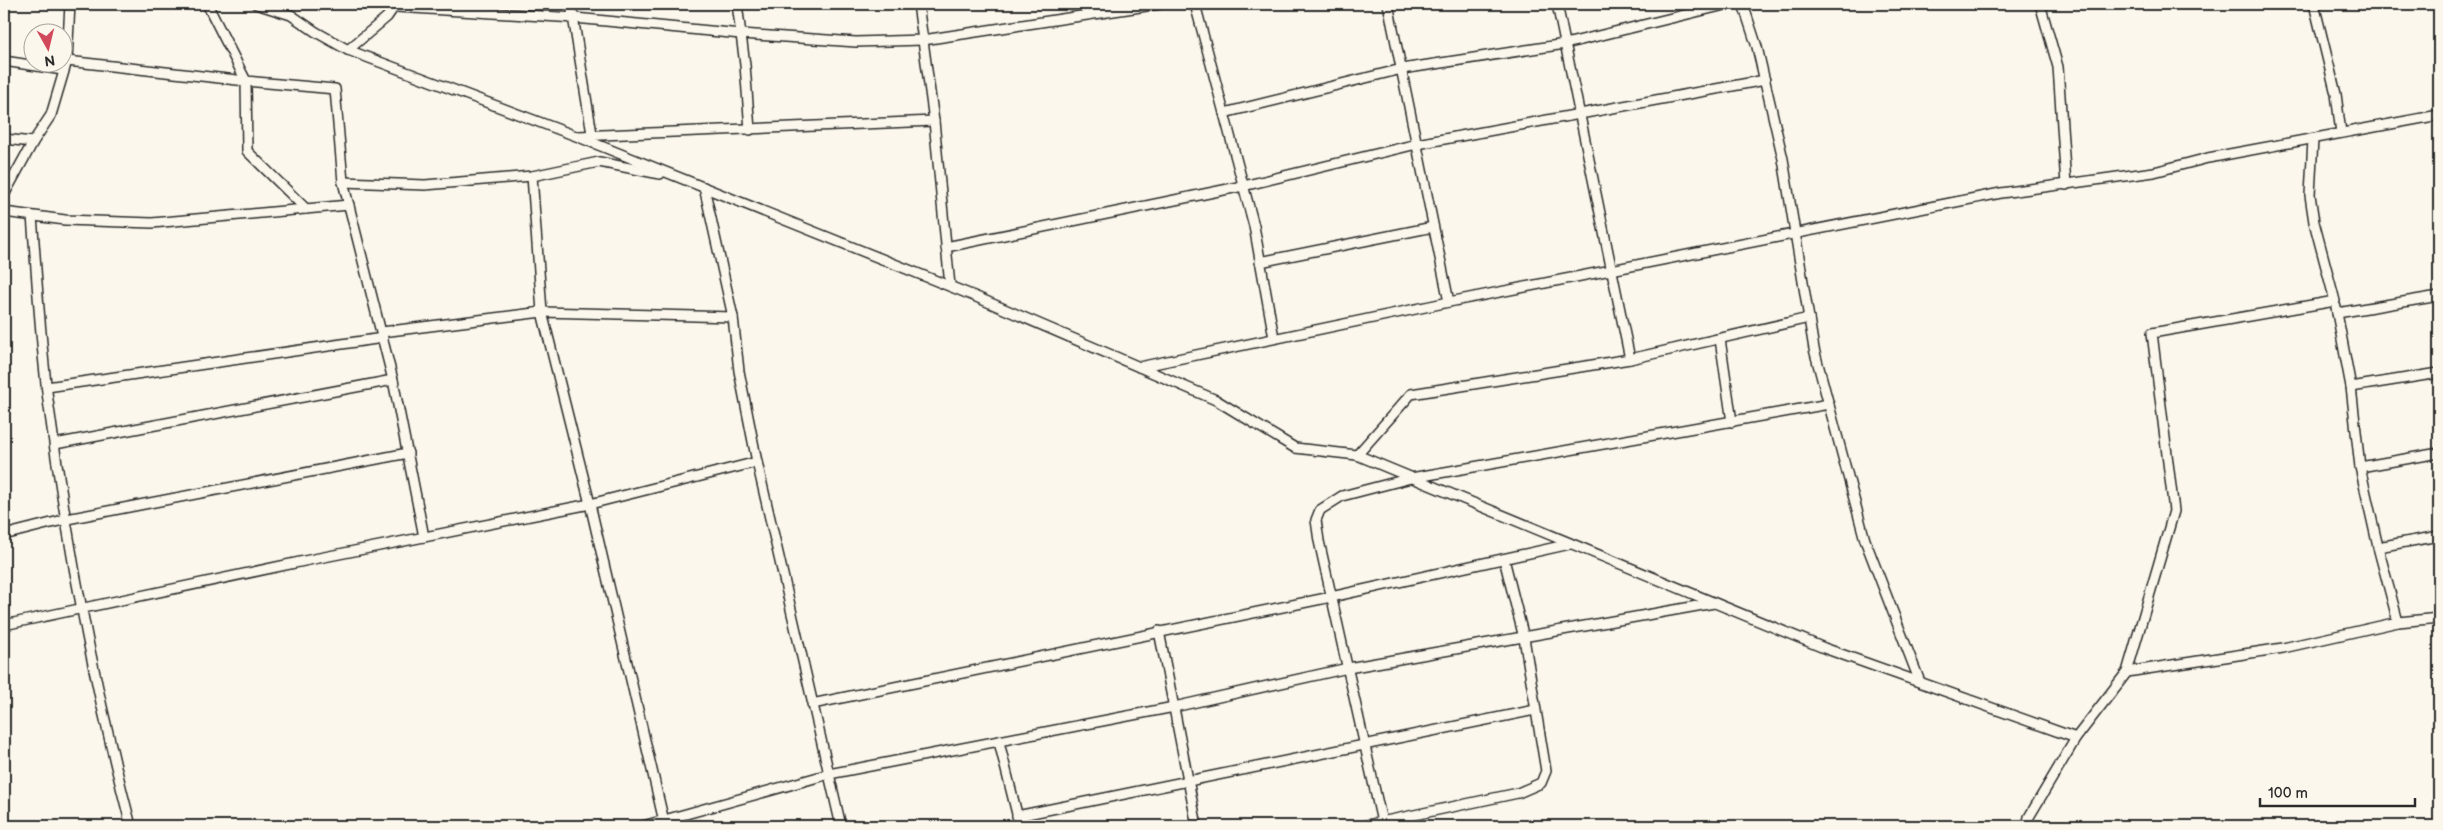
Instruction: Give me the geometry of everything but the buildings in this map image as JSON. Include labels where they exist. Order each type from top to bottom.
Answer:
[{"type":"street","points":[[69,22],[70,4]]},
{"type":"street","points":[[207,4],[246,82],[247,151],[306,209]]},
{"type":"street","points":[[256,4],[291,15],[348,50],[576,136],[950,286],[1216,400],[1295,448],[1357,455],[1824,648],[2076,738]]},
{"type":"street","points":[[571,4],[575,18],[592,134]]},
{"type":"street","points":[[737,4],[750,130]]},
{"type":"street","points":[[918,4],[934,121],[950,286]]},
{"type":"street","points":[[348,50],[387,17],[396,5],[856,42],[923,40],[1112,8],[1160,4]]},
{"type":"street","points":[[1194,4],[1243,186],[1274,338]]},
{"type":"street","points":[[1388,4],[1449,302]]},
{"type":"street","points":[[1557,4],[1630,359]]},
{"type":"street","points":[[1224,113],[1402,69],[1565,44],[1729,4]]},
{"type":"street","points":[[1743,4],[1783,159],[1814,349],[1865,540],[1920,682]]},
{"type":"street","points":[[2040,4],[2058,66],[2066,185]]},
{"type":"street","points":[[2314,4],[2332,72],[2340,133]]},
{"type":"street","points":[[4,61],[22,62]]},
{"type":"street","points":[[72,67],[335,89],[343,182],[393,380],[424,537]]},
{"type":"street","points":[[4,195],[33,142],[51,115],[63,72]]},
{"type":"street","points":[[946,247],[1243,186],[1417,144],[1764,80]]},
{"type":"street","points":[[1139,367],[1449,302],[2001,193],[2154,172],[2208,158],[2439,115]]},
{"type":"street","points":[[576,136],[934,121]]},
{"type":"street","points":[[4,138],[33,142]]},
{"type":"street","points":[[2313,139],[2310,195],[2314,222],[2335,301],[2351,388],[2360,467],[2378,547],[2398,622]]},
{"type":"street","points":[[343,182],[424,185],[532,176],[598,162],[680,177]]},
{"type":"street","points":[[532,176],[542,312],[590,504],[664,824]]},
{"type":"street","points":[[704,187],[733,317],[739,371],[757,462],[828,774],[842,826]]},
{"type":"street","points":[[4,212],[65,220],[152,223],[349,205]]},
{"type":"street","points":[[32,216],[46,387],[67,519],[104,725],[131,826]]},
{"type":"street","points":[[1260,262],[1433,227]]},
{"type":"street","points":[[2337,313],[2439,296]]},
{"type":"street","points":[[2027,826],[2029,817],[2076,738],[2127,672],[2174,510],[2152,333],[2335,301]]},
{"type":"street","points":[[46,387],[542,312],[733,317]]},
{"type":"street","points":[[1357,455],[1411,394],[1630,359],[1809,318]]},
{"type":"street","points":[[1720,338],[1732,422]]},
{"type":"street","points":[[2351,388],[2439,373]]},
{"type":"street","points":[[55,444],[393,380]]},
{"type":"street","points":[[1382,822],[1319,541],[1316,520],[1320,510],[1342,496],[1411,478],[1829,404]]},
{"type":"street","points":[[4,536],[67,519],[408,453]]},
{"type":"street","points":[[2360,467],[2439,453]]},
{"type":"street","points":[[4,625],[590,504],[757,462]]},
{"type":"street","points":[[2378,547],[2439,536]]},
{"type":"street","points":[[812,704],[1159,631],[1332,597],[1571,544]]},
{"type":"street","points":[[1362,826],[1518,793],[1541,783],[1546,771],[1524,638],[1504,559]]},
{"type":"street","points":[[643,826],[664,824],[828,774],[1174,707],[1348,668],[1716,603]]},
{"type":"street","points":[[2127,672],[2283,648],[2398,622],[2439,618]]},
{"type":"street","points":[[1159,631],[1196,826]]},
{"type":"street","points":[[1017,816],[1535,710]]},
{"type":"street","points":[[1000,742],[1020,826]]}]
